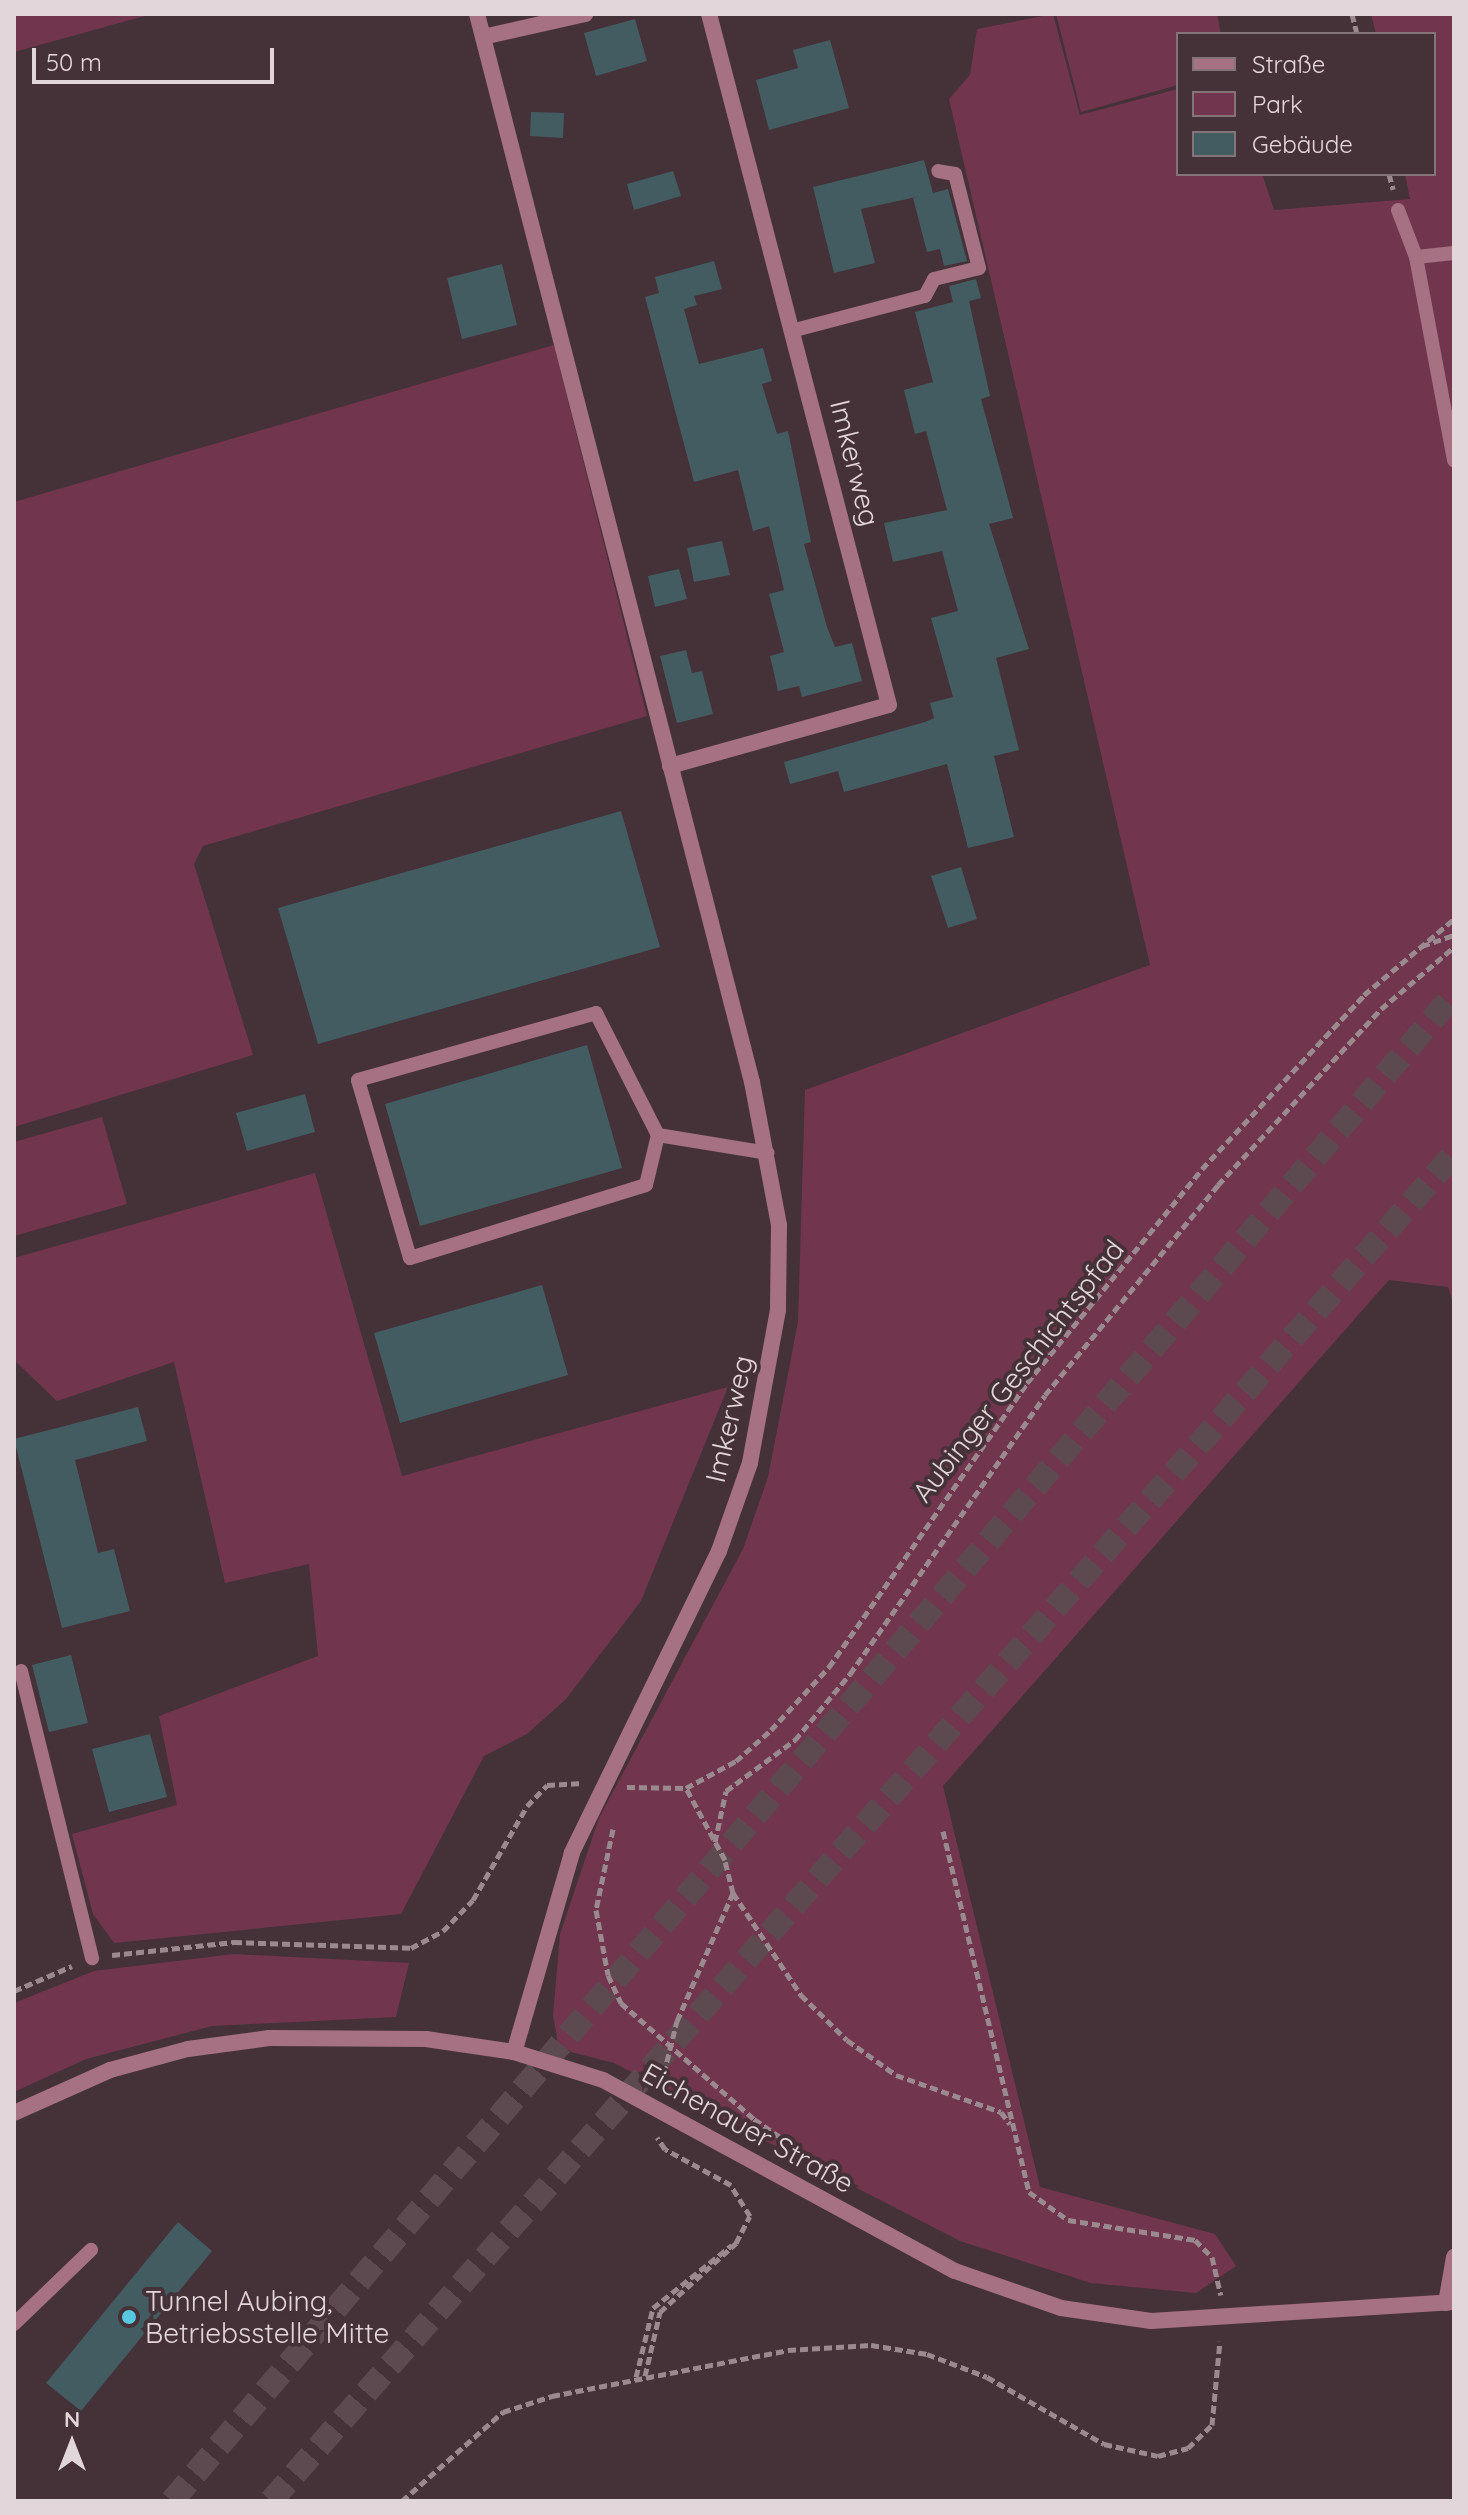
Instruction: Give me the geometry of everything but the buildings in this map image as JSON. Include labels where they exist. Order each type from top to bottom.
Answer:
[{"type":"street","name":"Imkerweg","points":[[477,14],[768,1153],[779,1225],[778,1310],[750,1463],[719,1551],[598,1787],[514,2052]]},
{"type":"street","points":[[483,37],[585,14]]},
{"type":"street","name":"Imkerweg","points":[[670,766],[889,705],[795,330],[709,14]]},
{"type":"street","name":"Eichenauer Straße","points":[[14,2113],[110,2070],[269,2038],[426,2039],[514,2052],[656,2102],[955,2271],[1061,2308],[1151,2321],[1221,2319],[1450,2302]]},
{"type":"street","points":[[1450,2302],[1454,2257]]},
{"type":"lane","points":[[795,330],[925,296],[934,279],[979,268],[955,174],[938,171]]},
{"type":"lane","points":[[1398,210],[1416,257],[1454,460]]},
{"type":"lane","points":[[1416,257],[1454,253]]},
{"type":"lane","points":[[596,1013],[658,1135],[646,1185],[410,1258],[358,1080],[596,1013]]},
{"type":"lane","points":[[658,1135],[768,1153]]},
{"type":"lane","points":[[21,1671],[92,1958]]},
{"type":"lane","points":[[14,2324],[91,2250]]},
{"type":"path","name":"Aubinger Geschichtspfad","points":[[14,1991],[92,1958],[234,1942],[411,1948],[443,1931],[473,1900],[527,1806],[547,1785],[563,1779],[598,1787],[686,1788],[736,1761],[829,1667],[1027,1383],[1202,1169],[1414,949],[1454,919]]},
{"type":"path","points":[[1414,949],[1454,935]]},
{"type":"path","points":[[715,1842],[726,1791],[795,1740],[850,1674],[1045,1395],[1209,1196],[1381,1009],[1454,947]]},
{"type":"path","points":[[598,1787],[618,1811],[596,1910],[608,1975],[621,2003],[671,2050],[754,2119],[858,2189]]},
{"type":"path","points":[[686,1788],[715,1842],[733,1893],[801,1995],[847,2040],[932,2092],[1001,2112],[1013,2128]]},
{"type":"path","points":[[402,2501],[503,2412],[645,2376],[788,2350],[871,2345],[927,2354],[987,2377],[1104,2444],[1158,2456],[1188,2448],[1212,2425],[1221,2381],[1221,2298],[1212,2257],[1195,2240],[1068,2220],[1048,2210],[1029,2192],[943,1831]]},
{"type":"path","points":[[645,2376],[660,2312],[736,2243],[750,2216],[745,2199],[665,2149],[653,2132],[656,2102],[671,2050],[733,1893]]},
{"type":"path","points":[[636,2378],[653,2308],[718,2249],[736,2243]]},
{"type":"path","points":[[1208,2297],[1236,2297]]},
{"type":"green space","points":[[14,14],[152,14],[14,52]]},
{"type":"green space","points":[[1053,14],[1080,115],[1176,90],[1176,176],[1263,176],[1274,210],[1410,199],[1405,176],[1436,176],[1436,32],[1376,32],[1371,14],[1454,14],[1454,1306],[1448,1287],[1389,1280],[943,1786],[1040,2187],[1215,2234],[1236,2266],[1196,2293],[1091,2283],[960,2241],[614,2063],[571,2052],[558,2043],[553,2016],[560,1934],[599,1818],[743,1549],[768,1477],[798,1322],[805,1090],[1150,965],[949,99],[970,75],[977,29]]},
{"type":"green space","points":[[1056,14],[1217,14],[1221,32],[1176,32],[1176,86],[1081,112]]},
{"type":"green space","points":[[554,345],[647,716],[203,846],[194,864],[253,1055],[14,1127],[14,502]]},
{"type":"green space","points":[[102,1117],[127,1204],[14,1236],[14,1142]]},
{"type":"green space","points":[[315,1173],[402,1476],[728,1387],[641,1601],[566,1699],[527,1734],[484,1756],[401,1914],[114,1943],[93,1914],[72,1834],[177,1805],[159,1716],[318,1656],[309,1564],[225,1583],[174,1362],[57,1401],[14,1360],[14,1258]]},
{"type":"green space","points":[[234,1954],[409,1963],[396,2017],[212,2026],[86,2059],[14,2092],[14,2003],[94,1971]]},
{"type":"tunnel","points":[[172,2501],[1454,994]]},
{"type":"tunnel","points":[[271,2501],[1454,1154]]},
{"type":"place","name":"Tunnel Aubing, Betriebsstelle Mitte","points":[[129,2317]]}]
